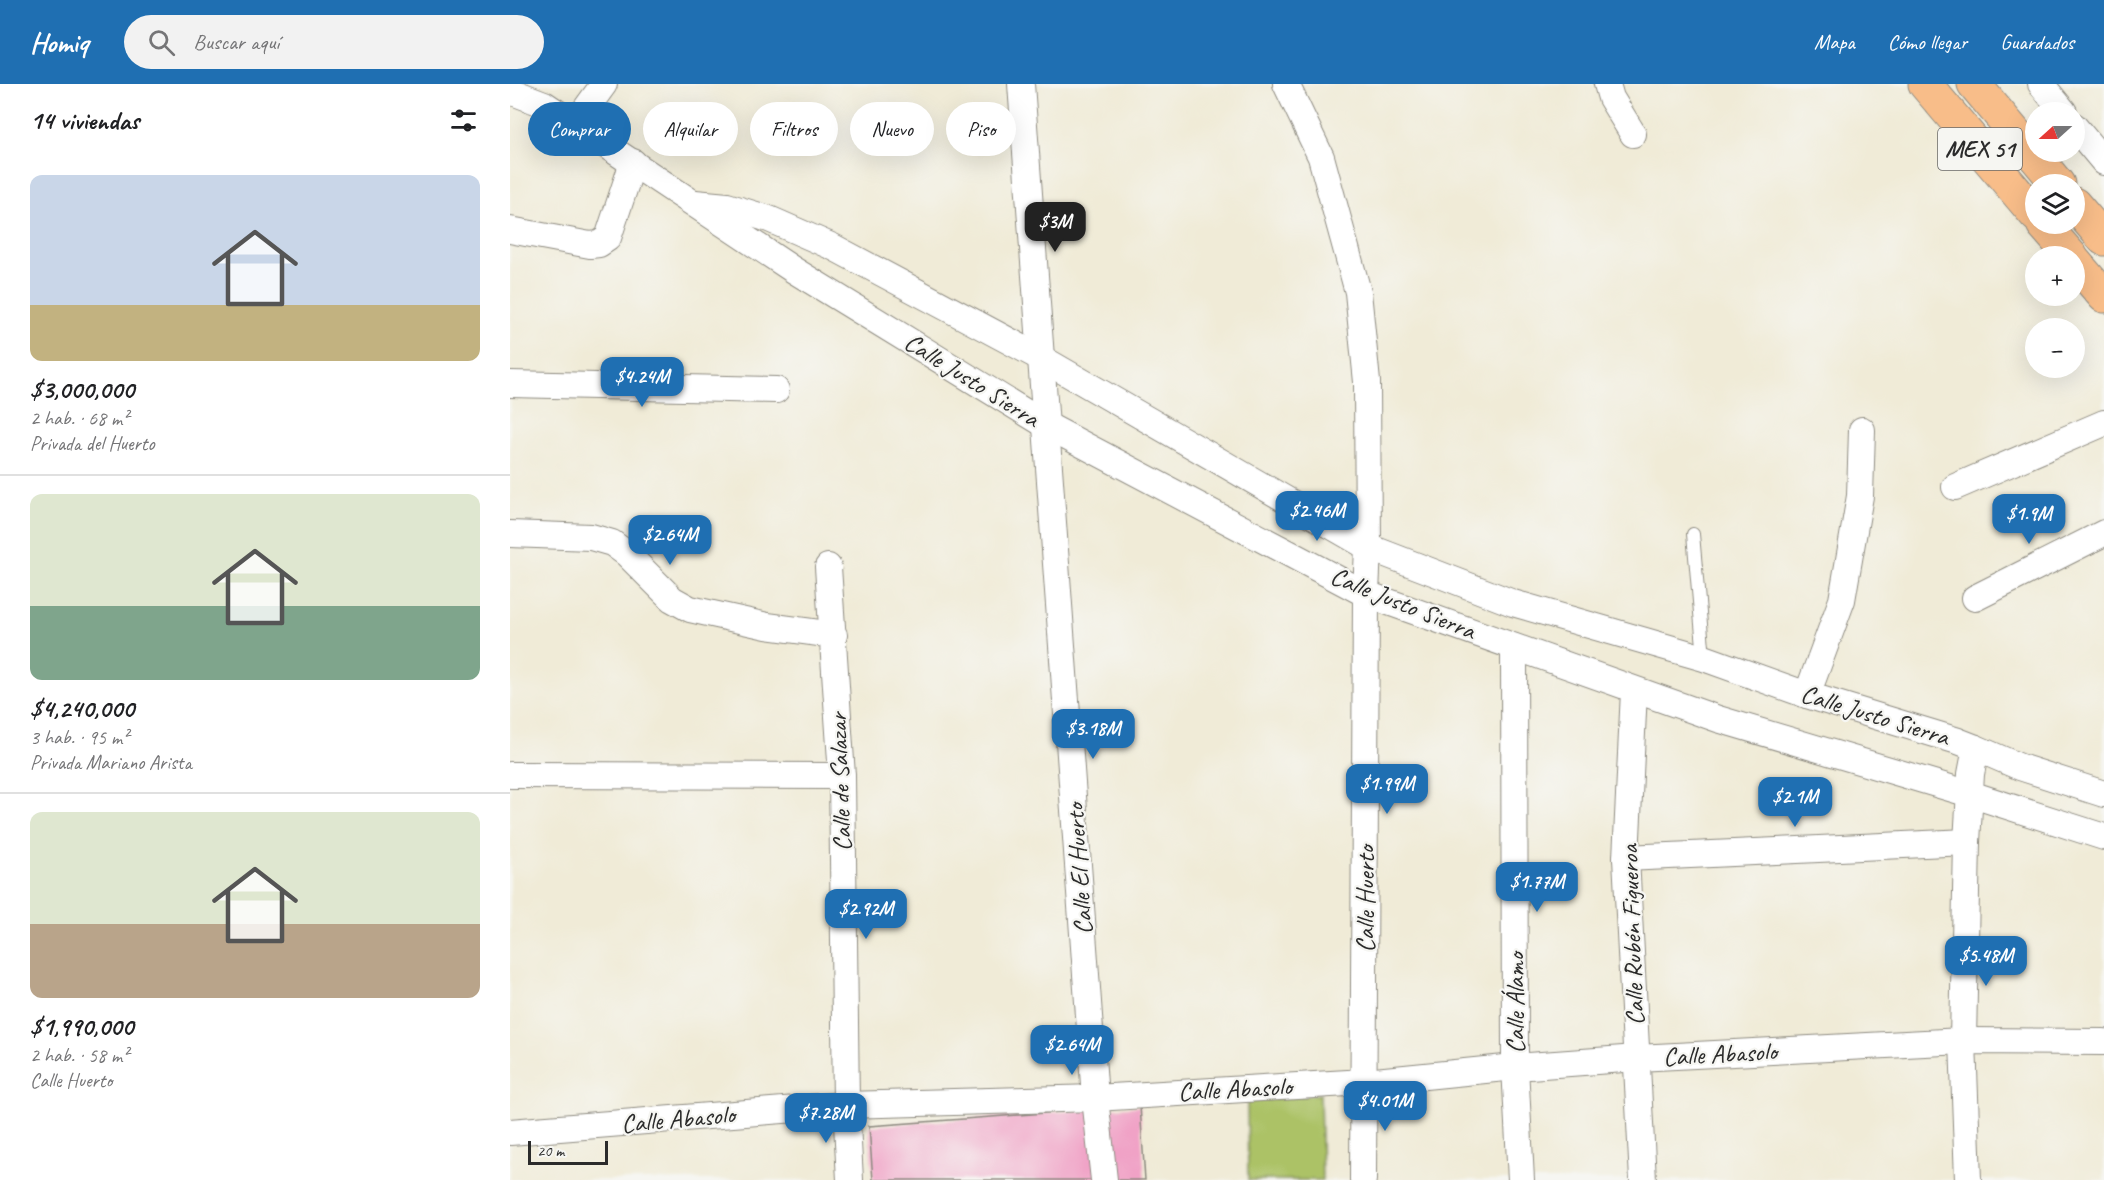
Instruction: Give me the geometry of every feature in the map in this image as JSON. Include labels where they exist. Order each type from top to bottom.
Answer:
[{"type":"main road","name":"MEX 51","points":[[1925,84],[2025,202]]},
{"type":"main road","name":"MEX 51","points":[[1974,84],[2050,174]]},
{"type":"main road","points":[[2085,217],[2104,239]]},
{"type":"main road","points":[[2051,234],[2062,246]]},
{"type":"main road","points":[[2085,274],[2104,296]]},
{"type":"street","points":[[591,102],[604,84]]},
{"type":"street","name":"Calle El Huerto","points":[[1021,84],[1095,1098],[1104,1180]]},
{"type":"street","name":"Calle Huerto","points":[[1286,84],[1321,157],[1358,292],[1366,382],[1368,547],[1363,1180]]},
{"type":"street","points":[[1606,84],[1611,98],[1633,134]]},
{"type":"street","points":[[2041,84],[2056,102]]},
{"type":"street","name":"Calle Justo Sierra","points":[[510,92],[538,102]]},
{"type":"street","points":[[2085,139],[2104,162]]},
{"type":"street","name":"Calle Justo Sierra","points":[[624,156],[792,269],[1046,425],[1366,594],[1718,719],[1971,794],[2104,837]]},
{"type":"street","points":[[510,230],[590,245],[599,244],[608,238],[633,162]]},
{"type":"street","name":"Calle Justo Sierra","points":[[695,203],[727,206],[769,219],[833,247],[1041,358],[1368,547],[1513,603],[1704,658],[1808,694],[1958,741],[2020,767],[2104,794]]},
{"type":"street","points":[[510,384],[776,390]]},
{"type":"street","points":[[1955,487],[2104,423]]},
{"type":"street","points":[[1808,694],[1842,600],[1860,496],[1862,430]]},
{"type":"street","points":[[1974,598],[2104,533]]},
{"type":"street","points":[[510,534],[591,537],[612,543],[627,554],[672,599],[690,609],[767,626],[834,635]]},
{"type":"street","name":"Calle de Salazar","points":[[828,567],[842,776],[846,1105],[850,1180]]},
{"type":"street","name":"Calle Álamo","points":[[1514,647],[1515,1067],[1521,1180]]},
{"type":"street","name":"Calle Rubén Figueroa","points":[[1634,691],[1626,858],[1643,1180]]},
{"type":"street","name":"Calle Justo Sierra","points":[[1971,794],[1976,748]]},
{"type":"street","points":[[510,775],[842,776]]},
{"type":"street","points":[[1968,1180],[1963,1041],[1967,842],[1971,794]]},
{"type":"street","points":[[1626,858],[1967,842]]},
{"type":"street","name":"Calle Abasolo","points":[[510,1132],[846,1105],[1095,1098],[1365,1082],[1637,1058],[1963,1041],[2104,1042]]},
{"type":"lane","points":[[1693,534],[1704,658]]},
{"type":"green space","points":[[1320,1094],[1322,1180],[1248,1180],[1247,1102]]},
{"type":"building","points":[[1140,1106],[1145,1180],[873,1180],[869,1126]]}]
